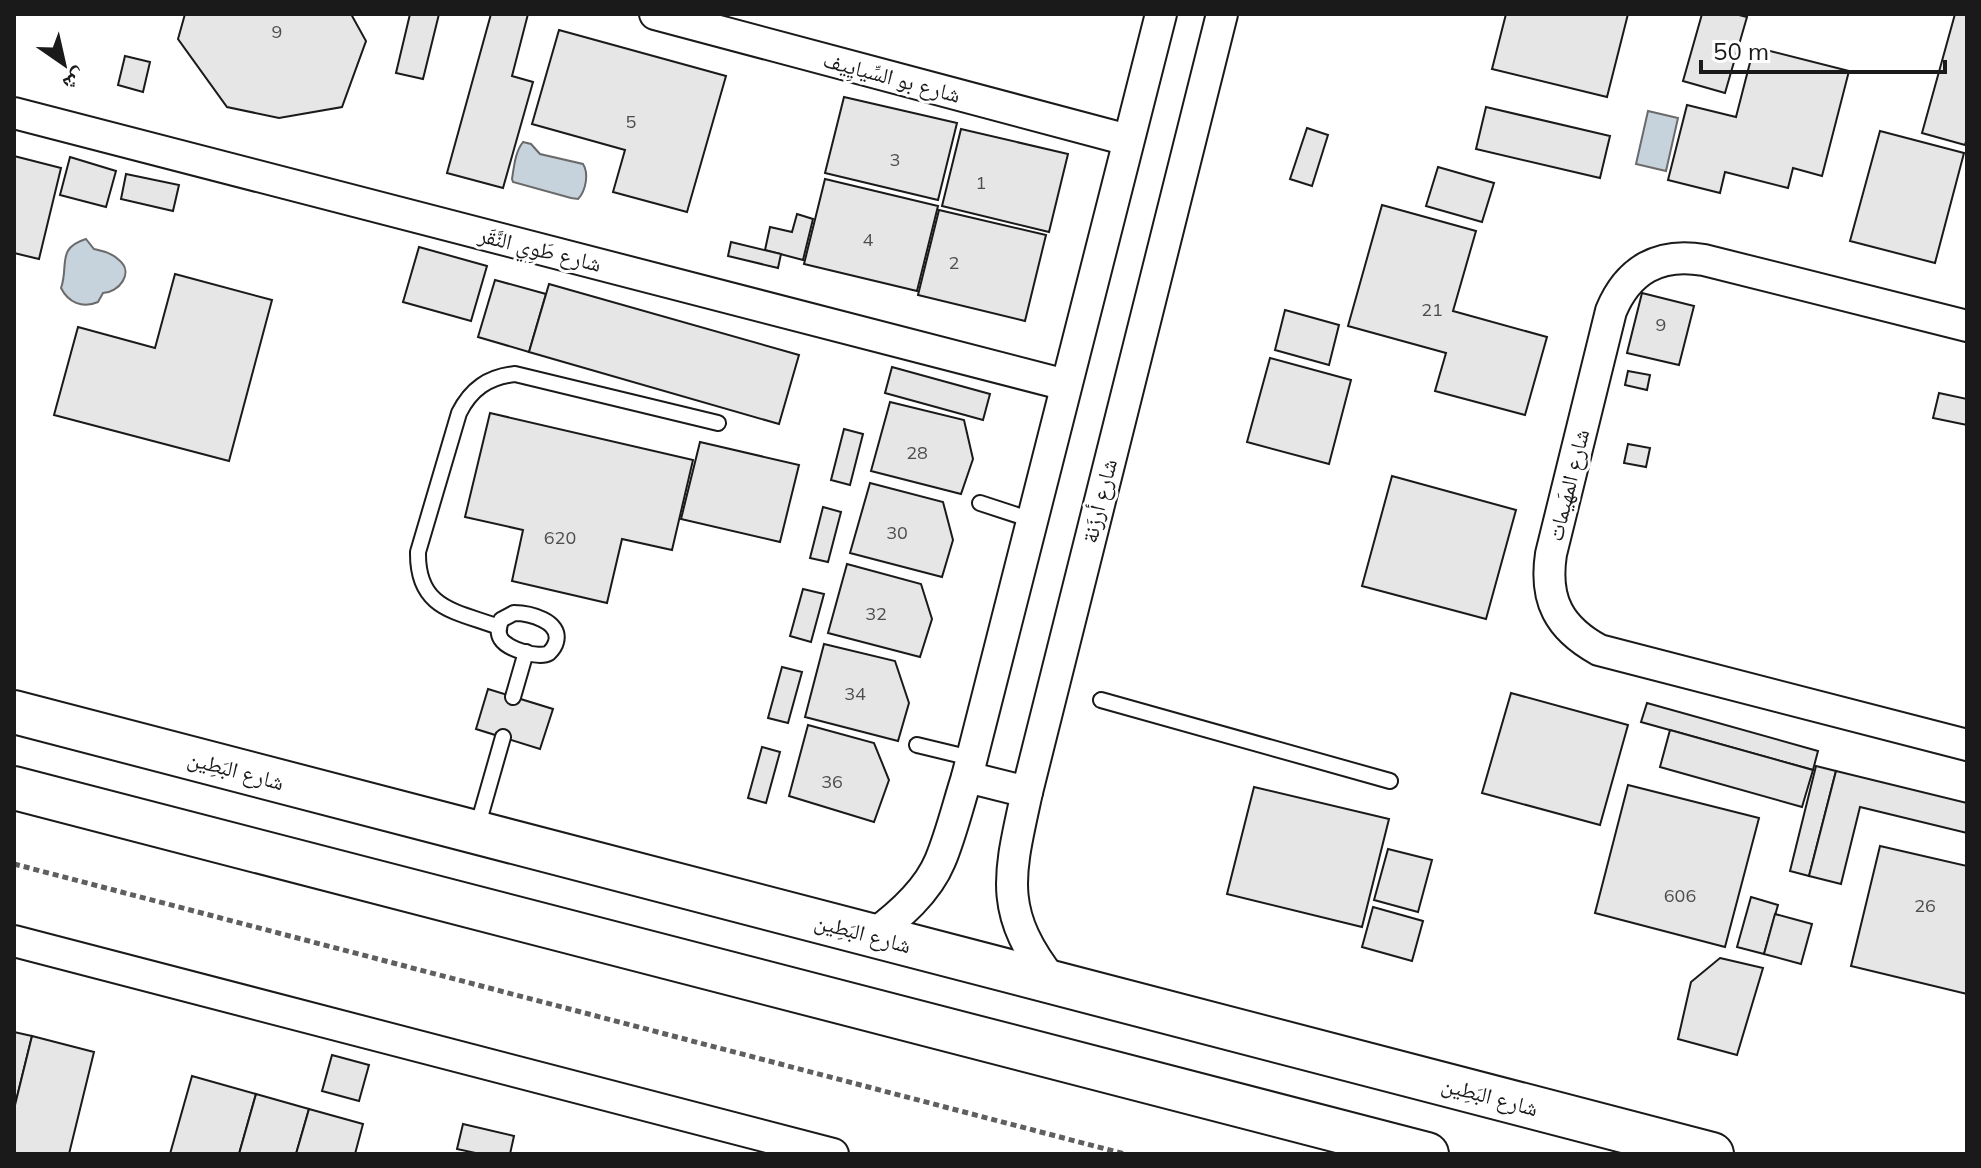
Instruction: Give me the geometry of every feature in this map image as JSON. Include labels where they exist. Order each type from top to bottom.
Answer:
[{"type":"main road","name":"شارع البَطِين","points":[[14,712],[1712,1154]]},
{"type":"main road","points":[[14,788],[1376,1147],[1427,1154]]},
{"type":"street","name":"شارع بو السِّيايِيف","points":[[655,14],[1128,140]]},
{"type":"street","points":[[873,935],[911,903],[939,863],[969,768],[1161,14]]},
{"type":"street","name":"شارع أرزَنة","points":[[1053,982],[1035,960],[1022,934],[1014,907],[1011,879],[1014,852],[1222,14]]},
{"type":"street","name":"شارع طَوِي النَّقَر","points":[[14,113],[1066,385]]},
{"type":"street","name":"شارع المهَيمات","points":[[1967,326],[1691,258],[1661,261],[1647,266],[1624,285],[1611,311],[1548,570],[1553,603],[1561,619],[1571,632],[1599,650],[1967,745]]},
{"type":"street","points":[[969,768],[1027,792]]},
{"type":"street","points":[[14,941],[833,1154]]},
{"type":"lane","points":[[499,627],[434,601],[421,579],[418,566],[418,552],[459,413],[475,389],[500,376],[515,374],[718,423]]},
{"type":"lane","points":[[980,503],[1032,520]]},
{"type":"lane","points":[[514,613],[551,624],[557,637],[547,654],[526,652],[508,646],[499,635],[501,620],[514,613]]},
{"type":"lane","points":[[513,697],[526,652]]},
{"type":"lane","points":[[1101,700],[1390,781]]},
{"type":"lane","points":[[476,832],[503,737]]},
{"type":"lane","points":[[917,745],[969,768]]},
{"type":"path","points":[[14,864],[1125,1154]]},
{"type":"shaded area","points":[[1648,111],[1678,118],[1666,171],[1636,164]]},
{"type":"shaded area","points":[[523,142],[531,144],[540,154],[583,164],[586,182],[578,199],[513,182],[515,160]]},
{"type":"shaded area","points":[[86,239],[94,249],[107,253],[124,265],[125,276],[119,286],[103,293],[98,302],[86,305],[67,297],[61,288],[67,253],[71,247]]},
{"type":"building","points":[[185,14],[351,14],[366,41],[342,107],[279,118],[227,107],[178,39]]},
{"type":"building","points":[[410,14],[439,14],[423,79],[396,73]]},
{"type":"building","points":[[491,14],[528,14],[512,76],[533,82],[503,188],[447,173]]},
{"type":"building","points":[[1506,14],[1628,14],[1607,97],[1492,69]]},
{"type":"building","points":[[1702,14],[1747,17],[1725,93],[1683,81]]},
{"type":"building","points":[[1955,14],[1967,14],[1965,145],[1922,133]]},
{"type":"building","points":[[559,30],[726,76],[687,212],[613,192],[625,150],[532,124]]},
{"type":"building","points":[[1754,47],[1849,71],[1822,176],[1793,168],[1788,188],[1725,172],[1720,193],[1668,180],[1687,105],[1736,117]]},
{"type":"building","points":[[125,56],[150,62],[143,92],[118,85]]},
{"type":"building","points":[[844,97],[957,123],[938,200],[825,173]]},
{"type":"building","points":[[1486,107],[1610,136],[1600,178],[1476,149]]},
{"type":"building","points":[[1307,128],[1328,135],[1312,186],[1290,179]]},
{"type":"building","points":[[961,129],[1068,154],[1049,232],[942,206]]},
{"type":"building","points":[[1880,131],[1964,153],[1935,263],[1850,241]]},
{"type":"building","points":[[14,156],[61,168],[39,259],[14,253]]},
{"type":"building","points":[[70,157],[116,171],[106,207],[60,195]]},
{"type":"building","points":[[1438,167],[1494,183],[1482,222],[1426,206]]},
{"type":"building","points":[[126,174],[179,185],[173,211],[121,199]]},
{"type":"building","points":[[825,179],[938,206],[917,291],[804,264]]},
{"type":"building","points":[[1382,205],[1476,231],[1453,311],[1547,337],[1525,415],[1435,391],[1446,353],[1348,326]]},
{"type":"building","points":[[939,210],[1046,235],[1025,321],[918,295]]},
{"type":"building","points":[[797,214],[813,219],[803,260],[765,250],[770,227],[792,232]]},
{"type":"building","points":[[731,242],[781,254],[778,268],[728,256]]},
{"type":"building","points":[[419,247],[487,266],[471,321],[403,302]]},
{"type":"building","points":[[175,274],[272,300],[229,461],[54,415],[78,327],[155,348]]},
{"type":"building","points":[[495,280],[546,294],[529,352],[478,337]]},
{"type":"building","points":[[549,284],[799,355],[779,424],[529,352]]},
{"type":"building","points":[[1642,293],[1694,306],[1679,365],[1627,353]]},
{"type":"building","points":[[1285,310],[1339,325],[1329,365],[1275,350]]},
{"type":"building","points":[[1270,358],[1351,380],[1329,464],[1247,442]]},
{"type":"building","points":[[892,367],[990,394],[983,420],[885,393]]},
{"type":"building","points":[[1628,371],[1650,375],[1647,390],[1625,385]]},
{"type":"building","points":[[1939,393],[1967,399],[1967,425],[1933,418]]},
{"type":"building","points":[[890,402],[964,420],[973,459],[961,494],[871,471]]},
{"type":"building","points":[[490,413],[693,460],[672,550],[622,539],[607,603],[512,581],[523,530],[465,517]]},
{"type":"building","points":[[844,429],[863,434],[850,485],[831,480]]},
{"type":"building","points":[[700,442],[799,465],[780,542],[681,519]]},
{"type":"building","points":[[1628,444],[1650,448],[1646,467],[1624,463]]},
{"type":"building","points":[[1392,476],[1516,510],[1486,619],[1362,586]]},
{"type":"building","points":[[870,483],[943,502],[953,540],[942,577],[850,553]]},
{"type":"building","points":[[823,507],[841,512],[828,562],[810,558]]},
{"type":"building","points":[[847,564],[921,584],[932,619],[920,657],[828,633]]},
{"type":"building","points":[[803,589],[824,594],[811,642],[790,636]]},
{"type":"building","points":[[824,644],[895,661],[909,703],[898,741],[805,717]]},
{"type":"building","points":[[782,667],[802,672],[788,723],[768,718]]},
{"type":"building","points":[[488,689],[553,709],[540,749],[476,729]]},
{"type":"building","points":[[1511,693],[1628,725],[1600,825],[1482,793]]},
{"type":"building","points":[[1647,703],[1818,751],[1813,770],[1641,722]]},
{"type":"building","points":[[808,725],[874,743],[889,780],[874,822],[789,796]]},
{"type":"building","points":[[1670,730],[1813,770],[1802,807],[1660,767]]},
{"type":"building","points":[[762,747],[780,752],[766,803],[748,798]]},
{"type":"building","points":[[1816,766],[1836,771],[1809,876],[1790,871]]},
{"type":"building","points":[[1836,771],[1967,803],[1967,833],[1860,807],[1841,884],[1809,876]]},
{"type":"building","points":[[1628,785],[1759,818],[1725,947],[1595,913]]},
{"type":"building","points":[[1254,787],[1389,819],[1362,927],[1227,894]]},
{"type":"building","points":[[1880,846],[1967,866],[1967,994],[1851,966]]},
{"type":"building","points":[[1388,849],[1432,860],[1418,912],[1374,900]]},
{"type":"building","points":[[1751,897],[1778,905],[1764,954],[1737,947]]},
{"type":"building","points":[[1373,907],[1423,921],[1412,961],[1362,947]]},
{"type":"building","points":[[1775,914],[1812,924],[1801,964],[1764,954]]},
{"type":"building","points":[[1720,958],[1763,968],[1737,1055],[1678,1039],[1691,982]]},
{"type":"building","points":[[14,1032],[32,1036],[14,1109]]},
{"type":"building","points":[[32,1036],[94,1052],[69,1154],[14,1154],[14,1109]]},
{"type":"building","points":[[332,1055],[369,1065],[359,1101],[322,1091]]},
{"type":"building","points":[[192,1076],[256,1094],[239,1154],[170,1154]]},
{"type":"building","points":[[256,1094],[309,1109],[296,1154],[239,1154]]},
{"type":"building","points":[[309,1109],[363,1124],[355,1154],[296,1154]]},
{"type":"building","points":[[463,1124],[514,1136],[510,1154],[480,1154],[457,1149]]}]
